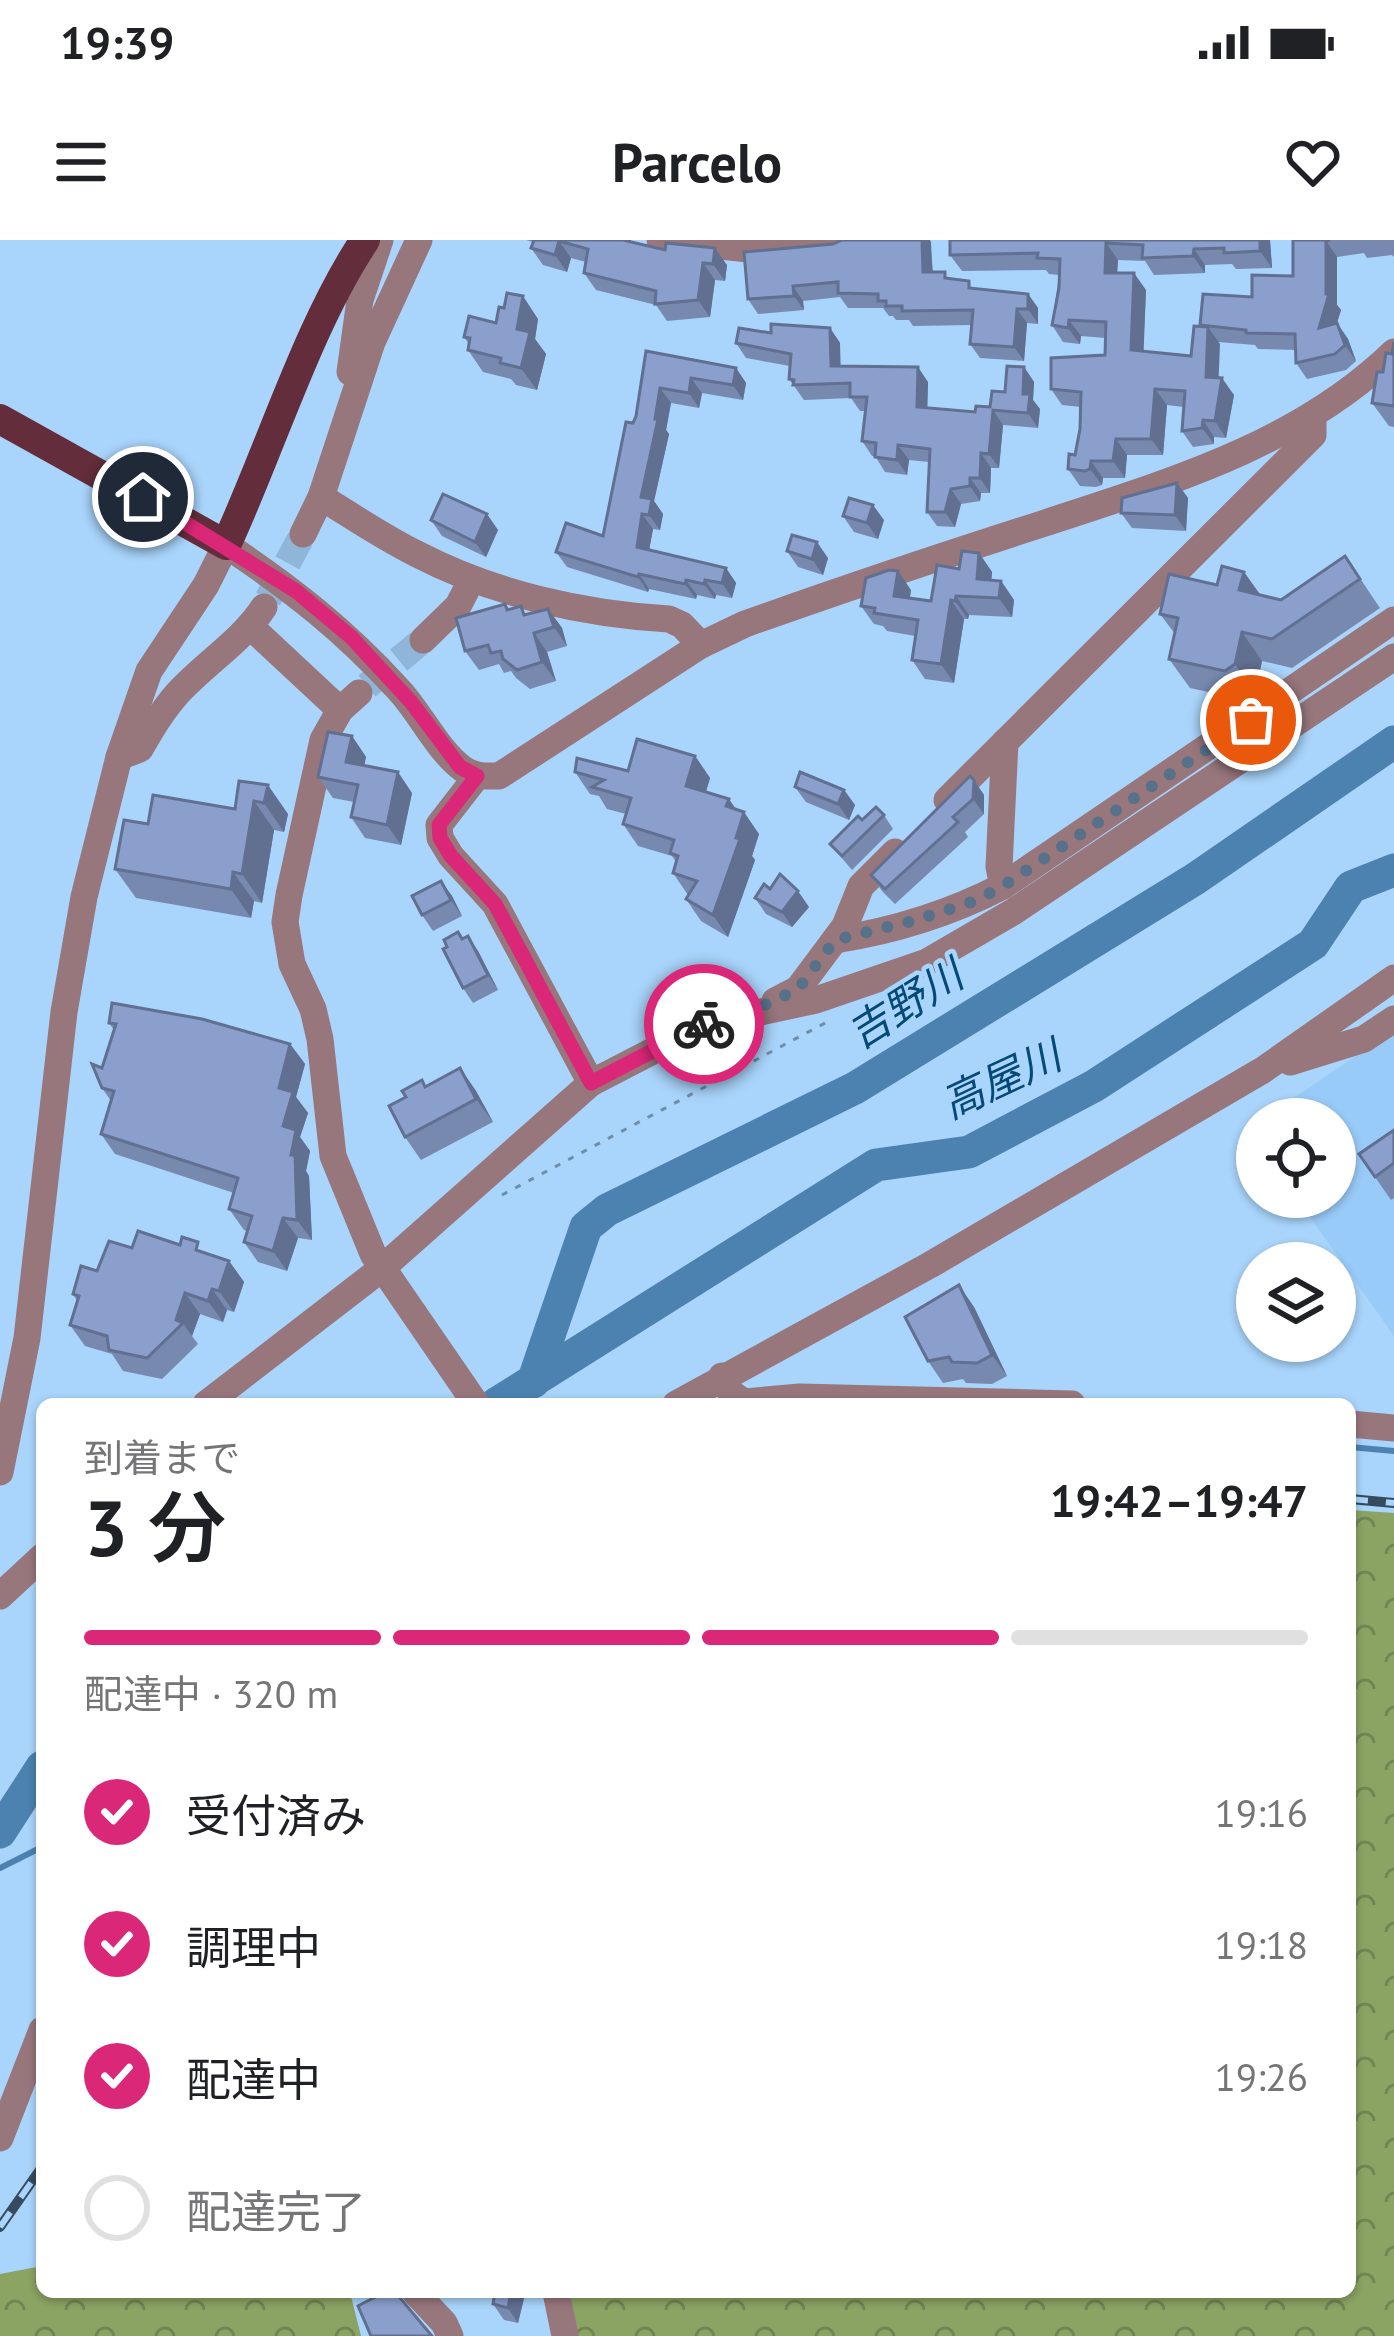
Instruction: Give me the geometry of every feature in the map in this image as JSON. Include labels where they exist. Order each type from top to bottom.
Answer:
[{"type":"main road","points":[[0,419],[226,545],[332,297],[365,240]]},
{"type":"street","points":[[352,406],[349,363],[360,300],[380,240]]},
{"type":"street","points":[[303,534],[372,342],[419,240]]},
{"type":"street","points":[[660,240],[748,249],[839,240]]},
{"type":"street","points":[[0,1472],[27,1338],[64,1012],[84,897],[119,757],[149,671],[206,585],[226,545],[296,591],[351,637],[411,702],[460,767],[477,776],[499,776],[701,645],[813,600],[1197,472],[1313,415],[1354,388],[1394,352]]},
{"type":"street","points":[[754,1010],[798,989],[845,926],[861,886],[1313,435],[1313,415]]},
{"type":"street","points":[[320,497],[415,554],[472,579],[575,607],[669,619],[701,645]]},
{"type":"street","points":[[423,640],[458,606],[472,579]]},
{"type":"street","points":[[119,757],[140,749],[179,691],[257,617],[349,702],[322,740],[286,922],[292,964],[313,1009],[320,1039],[333,1156],[384,1272],[472,1398]]},
{"type":"street","points":[[835,940],[916,920],[975,901],[1003,886],[1394,620]]},
{"type":"street","points":[[214,1398],[384,1272],[591,1083],[705,1024],[816,1000],[927,962],[1013,912],[1394,657]]},
{"type":"street","points":[[1003,886],[1005,742]]},
{"type":"street","points":[[477,776],[439,825],[440,838],[495,904],[591,1083]]},
{"type":"street","points":[[686,1398],[930,1264],[1263,1070],[1394,978]]},
{"type":"street","points":[[1263,1070],[1364,1039],[1394,1019]]},
{"type":"street","points":[[722,1376],[738,1398]]},
{"type":"street","points":[[789,1398],[839,1398]]},
{"type":"street","points":[[1356,1425],[1394,1428]]},
{"type":"street","points":[[0,1596],[36,1563]]},
{"type":"street","points":[[0,2138],[36,2045]]},
{"type":"street","points":[[421,2298],[450,2336]]},
{"type":"street","points":[[557,2298],[565,2336]]},
{"type":"path","points":[[490,1201],[834,1018]]},
{"type":"shaded area","points":[[1394,1030],[1394,1336],[1356,1282],[1356,1242],[1328,1242],[1311,1218],[1356,1218],[1356,1098],[1294,1098]]},
{"type":"green space","points":[[1356,1510],[1394,1513],[1394,2336],[577,2336],[569,2298],[1356,2298]]},
{"type":"green space","points":[[36,2267],[36,2298],[352,2298],[361,2336],[0,2336],[0,2274]]},
{"type":"building","points":[[534,240],[623,240],[665,250],[666,243],[715,248],[713,264],[703,263],[698,300],[655,304],[656,291],[584,273],[588,249],[559,241],[555,255],[531,248]]},
{"type":"building","points":[[842,240],[922,240],[923,272],[945,272],[945,278],[969,281],[969,288],[1028,294],[1028,309],[1017,309],[1014,347],[970,344],[973,310],[902,311],[902,306],[878,301],[878,294],[838,293],[838,282],[793,286],[794,296],[748,299],[744,252]]},
{"type":"building","points":[[950,240],[1260,240],[1260,251],[1194,249],[1193,256],[1142,258],[1143,245],[1106,243],[1105,273],[1134,273],[1131,350],[1191,356],[1194,326],[1208,327],[1206,377],[1222,378],[1215,421],[1203,420],[1202,428],[1182,431],[1185,391],[1155,389],[1151,439],[1116,439],[1113,461],[1091,461],[1085,471],[1068,469],[1080,429],[1081,392],[1051,389],[1051,358],[1105,355],[1106,322],[1069,320],[1068,328],[1052,325],[1060,259],[1037,258],[1038,253],[950,255]]},
{"type":"building","points":[[1293,240],[1330,240],[1326,241],[1329,294],[1319,328],[1337,323],[1345,345],[1335,354],[1296,363],[1295,334],[1246,333],[1200,325],[1203,294],[1252,297],[1252,275],[1293,276]]},
{"type":"building","points":[[507,293],[523,296],[517,329],[530,332],[521,368],[468,350],[470,338],[464,337],[469,316],[496,323]]},
{"type":"building","points":[[771,324],[830,328],[831,366],[918,367],[917,407],[975,412],[976,406],[990,407],[992,391],[1005,392],[1007,366],[1024,367],[1023,394],[1030,394],[1028,413],[993,410],[989,454],[981,453],[980,478],[970,478],[970,486],[951,489],[945,512],[927,512],[930,449],[898,445],[897,460],[875,457],[876,443],[862,441],[867,397],[850,397],[850,383],[793,385],[794,380],[789,379],[791,354],[736,343],[739,328],[771,333]]},
{"type":"building","points":[[1394,342],[1394,406],[1372,403],[1377,372],[1383,372],[1386,353],[1392,354]]},
{"type":"building","points":[[646,351],[736,368],[733,385],[691,378],[689,393],[660,388],[641,497],[652,499],[649,515],[642,514],[637,547],[726,568],[722,583],[686,580],[685,584],[638,577],[556,552],[566,523],[603,536],[626,422],[633,423],[636,416]]},
{"type":"building","points":[[1177,483],[1175,515],[1121,513],[1122,498]]},
{"type":"building","points":[[443,494],[487,514],[475,542],[431,520]]},
{"type":"building","points":[[849,498],[873,505],[867,523],[843,516]]},
{"type":"building","points":[[792,535],[817,542],[812,559],[787,551]]},
{"type":"building","points":[[962,551],[979,553],[977,579],[1001,581],[999,598],[956,596],[951,600],[941,664],[912,660],[918,620],[874,613],[875,608],[861,606],[866,578],[898,571],[894,596],[931,601],[937,565],[959,569]]},
{"type":"building","points":[[1345,556],[1360,579],[1272,639],[1242,632],[1235,664],[1225,671],[1169,659],[1178,618],[1160,614],[1169,574],[1217,585],[1222,566],[1244,572],[1239,590],[1281,600]]},
{"type":"building","points":[[505,604],[507,610],[521,606],[524,615],[548,609],[554,627],[534,633],[542,662],[517,670],[503,659],[501,651],[491,653],[488,645],[465,651],[456,618]]},
{"type":"building","points":[[328,732],[352,736],[346,762],[398,772],[387,825],[351,817],[358,785],[318,777]]},
{"type":"building","points":[[637,739],[695,756],[686,786],[729,799],[726,806],[744,812],[736,838],[740,839],[713,915],[686,899],[697,881],[673,873],[678,856],[670,853],[674,840],[623,824],[631,798],[592,787],[604,780],[575,772],[577,758],[628,771]]},
{"type":"building","points":[[800,772],[844,790],[838,804],[795,787]]},
{"type":"building","points":[[970,776],[973,799],[953,817],[958,822],[885,889],[871,875]]},
{"type":"building","points":[[239,781],[268,785],[264,803],[254,801],[242,874],[233,872],[231,889],[115,869],[124,820],[148,824],[153,795],[235,809]]},
{"type":"building","points":[[876,807],[884,815],[842,856],[830,844],[858,816],[862,820]]},
{"type":"building","points":[[780,874],[798,891],[782,912],[755,898],[764,884],[770,889]]},
{"type":"building","points":[[441,881],[451,900],[422,915],[412,896]]},
{"type":"building","points":[[458,932],[462,939],[468,936],[488,975],[463,988],[443,949],[447,947],[444,940]]},
{"type":"building","points":[[112,1003],[202,1019],[290,1044],[279,1088],[293,1092],[283,1126],[296,1130],[291,1155],[295,1155],[297,1220],[283,1218],[273,1251],[244,1242],[252,1216],[229,1209],[238,1178],[101,1134],[114,1091],[102,1088],[92,1064],[102,1068],[116,1024],[109,1023]]},
{"type":"building","points":[[460,1068],[476,1099],[405,1137],[389,1106],[406,1097],[402,1091],[422,1080],[425,1087]]},
{"type":"building","points":[[1394,1130],[1394,1163],[1375,1177],[1359,1154]]},
{"type":"building","points":[[138,1231],[180,1245],[182,1237],[198,1242],[196,1250],[229,1261],[219,1291],[212,1289],[208,1301],[185,1293],[176,1320],[183,1323],[147,1358],[109,1350],[107,1336],[70,1325],[81,1266],[97,1271],[109,1241],[132,1248]]},
{"type":"building","points":[[959,1285],[992,1355],[977,1363],[952,1362],[949,1357],[928,1361],[905,1317]]},
{"type":"building","points":[[373,2298],[400,2298],[432,2336],[371,2336],[358,2306]]},
{"type":"building","points":[[494,2298],[510,2298],[508,2308],[493,2304]]},
{"type":"waterway","name":"吉野川","points":[[533,1382],[586,1227],[607,1210],[855,1088],[1195,879],[1394,742]]},
{"type":"waterway","name":"高屋川","points":[[506,1398],[876,1165],[969,1152],[1094,1086],[1313,944],[1351,887],[1394,870]]},
{"type":"waterway","points":[[1356,1448],[1394,1451]]},
{"type":"waterway","name":"高屋川","points":[[0,1832],[36,1776]]},
{"type":"waterway","points":[[0,1868],[36,1850]]},
{"type":"tunnel","points":[[268,599],[303,534]]},
{"type":"tunnel","points":[[367,686],[423,640]]},
{"type":"railway","points":[[1356,1500],[1394,1503]]},
{"type":"railway","points":[[0,2227],[36,2176]]},
{"type":"way so far","points":[[704,1024],[754,1010],[798,989],[835,940],[916,920],[975,901],[1003,886],[1251,720]]},
{"type":"route","points":[[143,497],[296,591],[351,637],[411,702],[460,767],[477,776],[439,825],[440,838],[495,904],[591,1083],[704,1024]]}]
